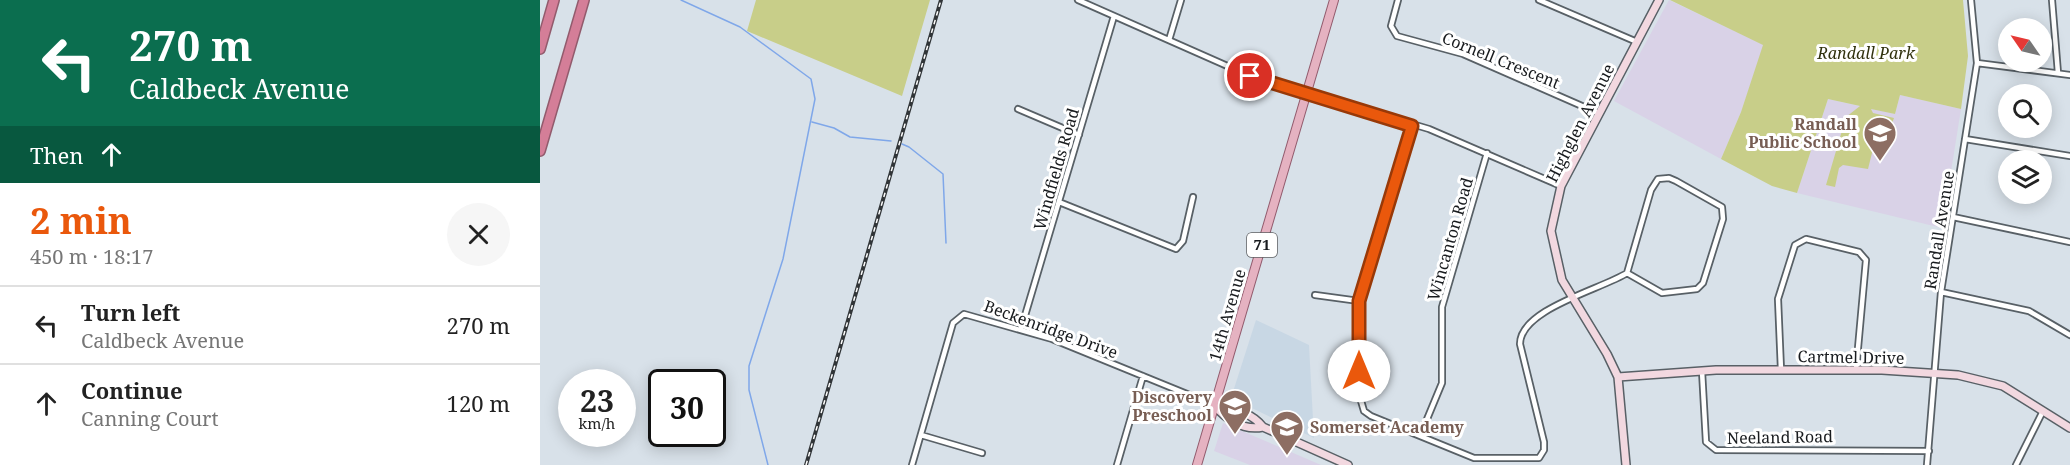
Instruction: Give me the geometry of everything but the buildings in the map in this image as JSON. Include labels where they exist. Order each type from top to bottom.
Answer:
[{"type":"highway","points":[[540,49],[554,0]]},
{"type":"highway","points":[[540,151],[584,0]]},
{"type":"main road","name":"14th Avenue","points":[[1197,465],[1334,0]]},
{"type":"street","points":[[1077,0],[1250,76],[1412,126],[1429,129],[1562,186]]},
{"type":"street","points":[[1169,40],[1181,0]]},
{"type":"street","name":"Cornell Crescent","points":[[1398,0],[1391,26],[1397,36],[1463,54],[1598,113]]},
{"type":"street","points":[[1539,0],[1637,42]]},
{"type":"street","name":"Highglen Avenue","points":[[1626,465],[1618,377],[1558,268],[1552,244],[1553,218],[1562,186],[1598,113],[1659,0]]},
{"type":"street","name":"Randall Avenue","points":[[1927,465],[1941,292],[1977,63],[1971,0]]},
{"type":"street","points":[[2058,73],[2052,0],[2059,0]]},
{"type":"street","name":"Windfields Road","points":[[1022,329],[1114,16]]},
{"type":"street","points":[[1977,63],[2070,75]]},
{"type":"street","points":[[1018,109],[1079,135]]},
{"type":"street","points":[[1412,126],[1359,301],[1360,403],[1371,416],[1474,458],[1539,458],[1543,453],[1544,442],[1520,339],[1532,321],[1573,298],[1627,273],[1651,190],[1658,179],[1669,178],[1676,181],[1722,207],[1723,219],[1703,282],[1698,289],[1662,293],[1627,273]]},
{"type":"street","points":[[1965,139],[2070,156]]},
{"type":"street","name":"Wincanton Road","points":[[1420,436],[1442,383],[1442,307],[1487,153]]},
{"type":"street","points":[[1059,202],[1176,249],[1183,241],[1193,197]]},
{"type":"street","points":[[1953,217],[2070,242]]},
{"type":"street","points":[[1781,370],[1778,299],[1795,244],[1806,239],[1858,252],[1866,260],[1856,369]]},
{"type":"street","points":[[1941,292],[2029,311],[2070,335]]},
{"type":"street","points":[[1315,295],[1359,301]]},
{"type":"street","name":"Beckenridge Drive","points":[[912,465],[955,318],[964,314],[972,314],[1022,329],[1214,405]]},
{"type":"street","name":"Cartmel Drive","points":[[1618,377],[1702,371],[1856,369],[1935,373],[1991,381],[2070,428]]},
{"type":"street","name":"Neeland Road","points":[[1702,371],[1706,442],[1716,450],[1929,451]]},
{"type":"street","points":[[1117,465],[1143,376]]},
{"type":"street","points":[[1214,405],[1225,417],[1252,429],[1263,427]]},
{"type":"street","points":[[1214,405],[1228,406],[1256,418],[1263,427],[1348,465]]},
{"type":"street","points":[[2016,465],[2043,411]]},
{"type":"street","points":[[921,435],[982,453]]},
{"type":"shaded area","points":[[1669,0],[1764,45],[1741,112],[1721,159],[1614,101]]},
{"type":"shaded area","name":"Randall Public School","points":[[1900,95],[1961,109],[1942,228],[1797,193],[1828,99],[1895,114]]},
{"type":"shaded area","points":[[1256,320],[1309,345],[1314,438],[1231,398]]},
{"type":"shaded area","name":"Discovery Preschool","points":[[1223,423],[1321,465],[1250,465],[1214,451]]},
{"type":"green space","points":[[756,0],[930,0],[902,96],[747,31]]},
{"type":"green space","name":"Randall Park","points":[[1670,0],[1963,0],[1968,56],[1961,109],[1900,95],[1895,114],[1871,109],[1873,113],[1894,118],[1891,126],[1888,125],[1883,134],[1877,133],[1868,169],[1843,165],[1839,168],[1835,187],[1826,185],[1846,117],[1860,106],[1828,99],[1797,193],[1772,186],[1721,159],[1741,112],[1763,45]]},
{"type":"waterway","points":[[681,0],[740,27],[811,79],[815,99],[783,259],[749,366],[749,390],[768,465]]},
{"type":"waterway","points":[[812,122],[834,128],[850,137],[891,141]]},
{"type":"waterway","points":[[902,144],[943,174],[946,243]]},
{"type":"railway","points":[[806,465],[941,0]]},
{"type":"place","name":"Randall Public School","points":[[1880,162]]},
{"type":"place","name":"Discovery Preschool","points":[[1235,435]]},
{"type":"place","name":"Somerset Academy","points":[[1287,456]]},
{"type":"route","points":[[1250,76],[1412,126],[1359,301],[1359,371]]}]
